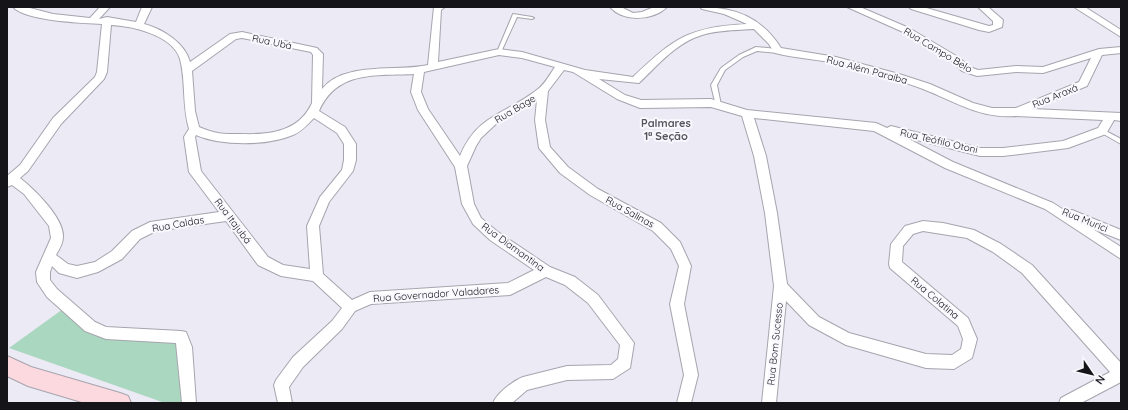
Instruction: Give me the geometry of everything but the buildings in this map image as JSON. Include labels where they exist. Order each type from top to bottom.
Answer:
[{"type":"street","points":[[18,7],[33,13],[66,19],[107,20],[139,26],[161,35],[178,48],[184,57],[190,117],[194,129],[211,137],[259,139],[275,137],[290,132],[300,125],[315,108],[330,86],[340,79],[366,73],[419,70],[499,52],[522,55],[610,78],[635,81],[668,50],[691,36],[716,30],[758,26]]},
{"type":"street","points":[[93,20],[104,7]]},
{"type":"street","points":[[139,26],[147,7]]},
{"type":"street","points":[[433,67],[438,9],[440,7]]},
{"type":"street","points":[[615,7],[623,14],[630,16],[641,16],[662,7]]},
{"type":"street","points":[[705,7],[740,15],[758,26],[778,50]]},
{"type":"street","name":"Rua Campo Belo","points":[[852,7],[906,30],[955,59],[966,69],[977,73],[1016,69],[1042,70],[1099,52],[1121,50]]},
{"type":"street","points":[[914,7],[989,29],[998,27],[998,20],[983,7]]},
{"type":"street","points":[[939,7],[963,22]]},
{"type":"street","points":[[1079,7],[1121,34]]},
{"type":"street","points":[[107,20],[102,72],[99,79],[57,121],[24,168],[10,181],[28,191],[55,225],[57,238],[43,272],[44,282],[52,293],[90,327],[106,333],[181,337],[185,347],[189,403]]},
{"type":"street","name":"Rua Ubá","points":[[186,70],[233,36],[242,35],[314,50],[318,54],[315,108]]},
{"type":"street","name":"Rua Além Paraíba","points":[[778,50],[841,61],[926,86],[983,110],[1004,114],[1015,112]]},
{"type":"street","name":"Rua Araxá","points":[[1015,112],[1083,84],[1099,52]]},
{"type":"street","name":"Rua Salinas","points":[[561,66],[544,91],[540,120],[545,148],[564,170],[594,192],[657,227],[676,246],[685,266],[676,304],[690,375],[684,403]]},
{"type":"street","name":"Rua Diamantina","points":[[419,70],[416,92],[423,110],[461,166],[468,204],[477,221],[494,236],[545,271],[570,281],[593,299],[627,343],[625,363],[613,372],[567,373],[523,384],[500,403]]},
{"type":"street","name":"Rua Teófilo Otoni","points":[[577,70],[621,98],[640,104],[711,103],[747,114],[876,127],[904,132],[980,152],[1003,152],[1064,145],[1102,131]]},
{"type":"street","name":"Rua Bage","points":[[461,166],[471,144],[483,129],[495,119],[544,91]]},
{"type":"street","points":[[285,403],[281,385],[298,362],[338,325],[350,307],[317,276],[313,226],[324,200],[347,171],[350,160],[350,144],[341,130],[315,108]]},
{"type":"street","points":[[1015,112],[1116,116]]},
{"type":"street","points":[[747,114],[760,156],[770,206],[781,286]]},
{"type":"street","points":[[1102,131],[1116,116]]},
{"type":"street","points":[[876,127],[949,165],[1049,206],[1121,254]]},
{"type":"street","name":"Rua Itajubá","points":[[194,129],[189,137],[195,172],[263,261],[281,270],[317,276]]},
{"type":"street","name":"Rua Murici","points":[[1049,206],[1121,235]]},
{"type":"street","name":"Rua Caldas","points":[[50,258],[64,269],[77,272],[98,267],[117,255],[136,235],[154,226],[229,216]]},
{"type":"street","name":"Rua Colatina","points":[[781,286],[814,322],[846,339],[926,361],[954,362],[967,353],[970,339],[963,322],[895,264],[897,244],[909,230],[923,226],[943,228],[970,234],[997,248],[1027,270],[1121,374]]},
{"type":"street","name":"Rua Governador Valadares","points":[[350,307],[370,298],[510,289],[545,271]]},
{"type":"street","name":"Rua Bom Sucesso","points":[[769,403],[781,286]]},
{"type":"street","points":[[7,366],[28,376],[120,403]]},
{"type":"street","points":[[1066,403],[1121,374]]},
{"type":"lane","points":[[499,52],[515,15],[532,18]]},
{"type":"lane","points":[[718,105],[714,85],[722,69],[741,56],[756,49],[778,50]]},
{"type":"lane","points":[[1102,131],[1121,142]]},
{"type":"green space","points":[[63,309],[83,329],[94,335],[180,339],[188,403],[165,403],[9,348]]},
{"type":"district","name":"Palmares 1ª Seção","points":[[666,129]]}]
